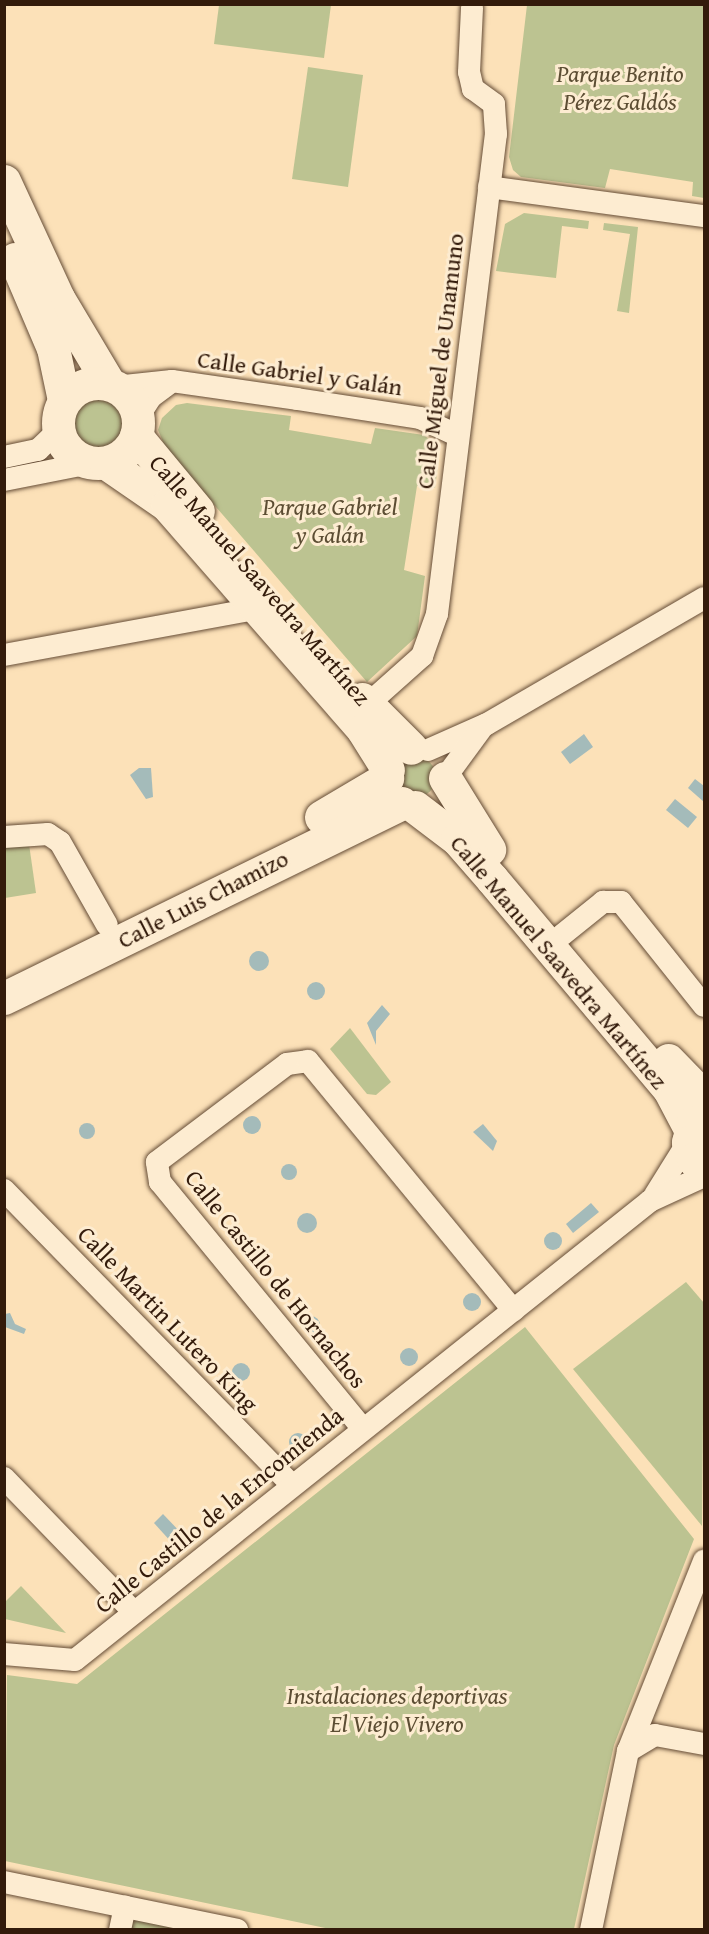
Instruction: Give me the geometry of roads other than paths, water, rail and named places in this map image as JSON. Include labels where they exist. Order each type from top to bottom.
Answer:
[{"type":"main road","points":[[4,181],[58,298],[111,385],[132,402],[137,427],[123,455],[98,463],[70,453],[61,416],[53,348],[4,235]]},
{"type":"main road","points":[[61,416],[82,386],[111,385]]},
{"type":"main road","name":"Calle Manuel Saavedra Martínez","points":[[137,427],[367,705],[405,776]]},
{"type":"main road","name":"Calle Manuel Saavedra Martínez","points":[[98,463],[167,505],[261,608],[669,1089],[694,1127],[693,1159],[705,1171]]},
{"type":"main road","points":[[405,776],[436,798],[445,778]]},
{"type":"main road","name":"Calle Luis Chamizo","points":[[4,977],[405,776]]},
{"type":"main road","name":"Calle Luis Chamizo","points":[[4,998],[405,776]]},
{"type":"main road","name":"Calle Manuel Saavedra Martínez","points":[[445,778],[481,840],[705,1097]]},
{"type":"street","name":"Calle Miguel de Unamuno","points":[[367,705],[411,667],[430,640],[489,187],[494,104],[473,89],[472,8]]},
{"type":"street","points":[[489,187],[705,216]]},
{"type":"street","name":"Calle Gabriel y Galán","points":[[137,427],[144,405],[172,381]]},
{"type":"street","name":"Calle Gabriel y Galán","points":[[111,385],[172,381],[420,417],[457,435]]},
{"type":"street","name":"Calle Gabriel y Galán","points":[[420,417],[461,399]]},
{"type":"street","points":[[4,457],[38,450],[61,416]]},
{"type":"street","points":[[4,480],[98,463]]},
{"type":"street","name":"Calle Luis Chamizo","points":[[405,776],[487,724],[705,598]]},
{"type":"street","points":[[4,655],[261,608]]},
{"type":"street","points":[[445,778],[465,744],[487,724]]},
{"type":"street","points":[[4,837],[48,834],[60,842],[107,925]]},
{"type":"street","points":[[562,935],[603,902],[621,902],[705,1006]]},
{"type":"street","name":"Calle Castillo de Hornachos","points":[[363,1429],[160,1182],[157,1162],[287,1064],[308,1061],[513,1310]]},
{"type":"street","name":"Calle Castillo de la Encomienda","points":[[650,1201],[694,1127]]},
{"type":"street","name":"Calle Castillo de la Encomienda","points":[[4,1654],[75,1660],[650,1201],[705,1176]]},
{"type":"street","name":"Calle Martin Lutero King","points":[[4,1190],[292,1485]]},
{"type":"street","points":[[4,1478],[134,1612]]},
{"type":"street","points":[[591,1929],[626,1761],[705,1562]]},
{"type":"street","points":[[626,1761],[656,1735],[705,1744]]},
{"type":"street","points":[[4,1882],[237,1929]]},
{"type":"street","points":[[120,1929],[125,1906]]},
{"type":"water","points":[[584,734],[593,747],[570,764],[561,752]]},
{"type":"water","points":[[139,768],[151,768],[153,797],[146,799],[130,775]]},
{"type":"water","points":[[695,779],[704,786],[704,802],[688,788]]},
{"type":"water","points":[[675,799],[697,817],[688,828],[666,810]]},
{"type":"water","points":[[259,951],[266,954],[269,961],[266,968],[259,971],[252,968],[249,961],[252,954]]},
{"type":"water","points":[[316,982],[323,984],[325,991],[323,998],[316,1000],[309,998],[307,991],[309,984]]},
{"type":"water","points":[[382,1005],[390,1014],[376,1031],[376,1045],[367,1023]]},
{"type":"water","points":[[252,1116],[258,1119],[261,1125],[258,1131],[252,1134],[246,1131],[243,1125],[246,1119]]},
{"type":"water","points":[[84,1123],[90,1123],[95,1131],[93,1137],[84,1139],[79,1134],[79,1128]]},
{"type":"water","points":[[483,1124],[497,1141],[493,1151],[473,1132]]},
{"type":"water","points":[[286,1164],[292,1164],[297,1172],[295,1178],[286,1180],[281,1175],[281,1169]]},
{"type":"water","points":[[591,1203],[599,1212],[573,1233],[566,1224]]},
{"type":"water","points":[[307,1213],[314,1216],[317,1223],[314,1230],[307,1233],[300,1230],[297,1223],[300,1216]]},
{"type":"water","points":[[553,1232],[559,1235],[562,1241],[559,1247],[553,1250],[547,1247],[544,1241],[547,1235]]},
{"type":"water","points":[[468,1293],[476,1293],[481,1298],[479,1309],[468,1311],[463,1306],[463,1298]]},
{"type":"water","points":[[10,1313],[15,1324],[26,1329],[24,1334],[5,1327],[5,1314]]},
{"type":"water","points":[[307,1316],[315,1316],[320,1321],[318,1332],[307,1334],[302,1329],[302,1321]]},
{"type":"water","points":[[409,1348],[415,1351],[418,1357],[415,1363],[409,1366],[403,1363],[400,1357],[403,1351]]},
{"type":"water","points":[[241,1363],[247,1366],[250,1372],[247,1378],[241,1381],[235,1378],[232,1372],[235,1366]]},
{"type":"water","points":[[294,1433],[302,1433],[307,1438],[305,1449],[294,1451],[289,1446],[289,1438]]},
{"type":"water","points":[[163,1514],[183,1535],[173,1544],[154,1523]]},
{"type":"park label","name":"Parque Benito Pérez Galdós","points":[[620,88]]},
{"type":"park label","name":"Parque Gabriel y Galán","points":[[330,521]]},
{"type":"park label","name":"Instalaciones deportivas El Viejo Vivero","points":[[397,1710]]}]
